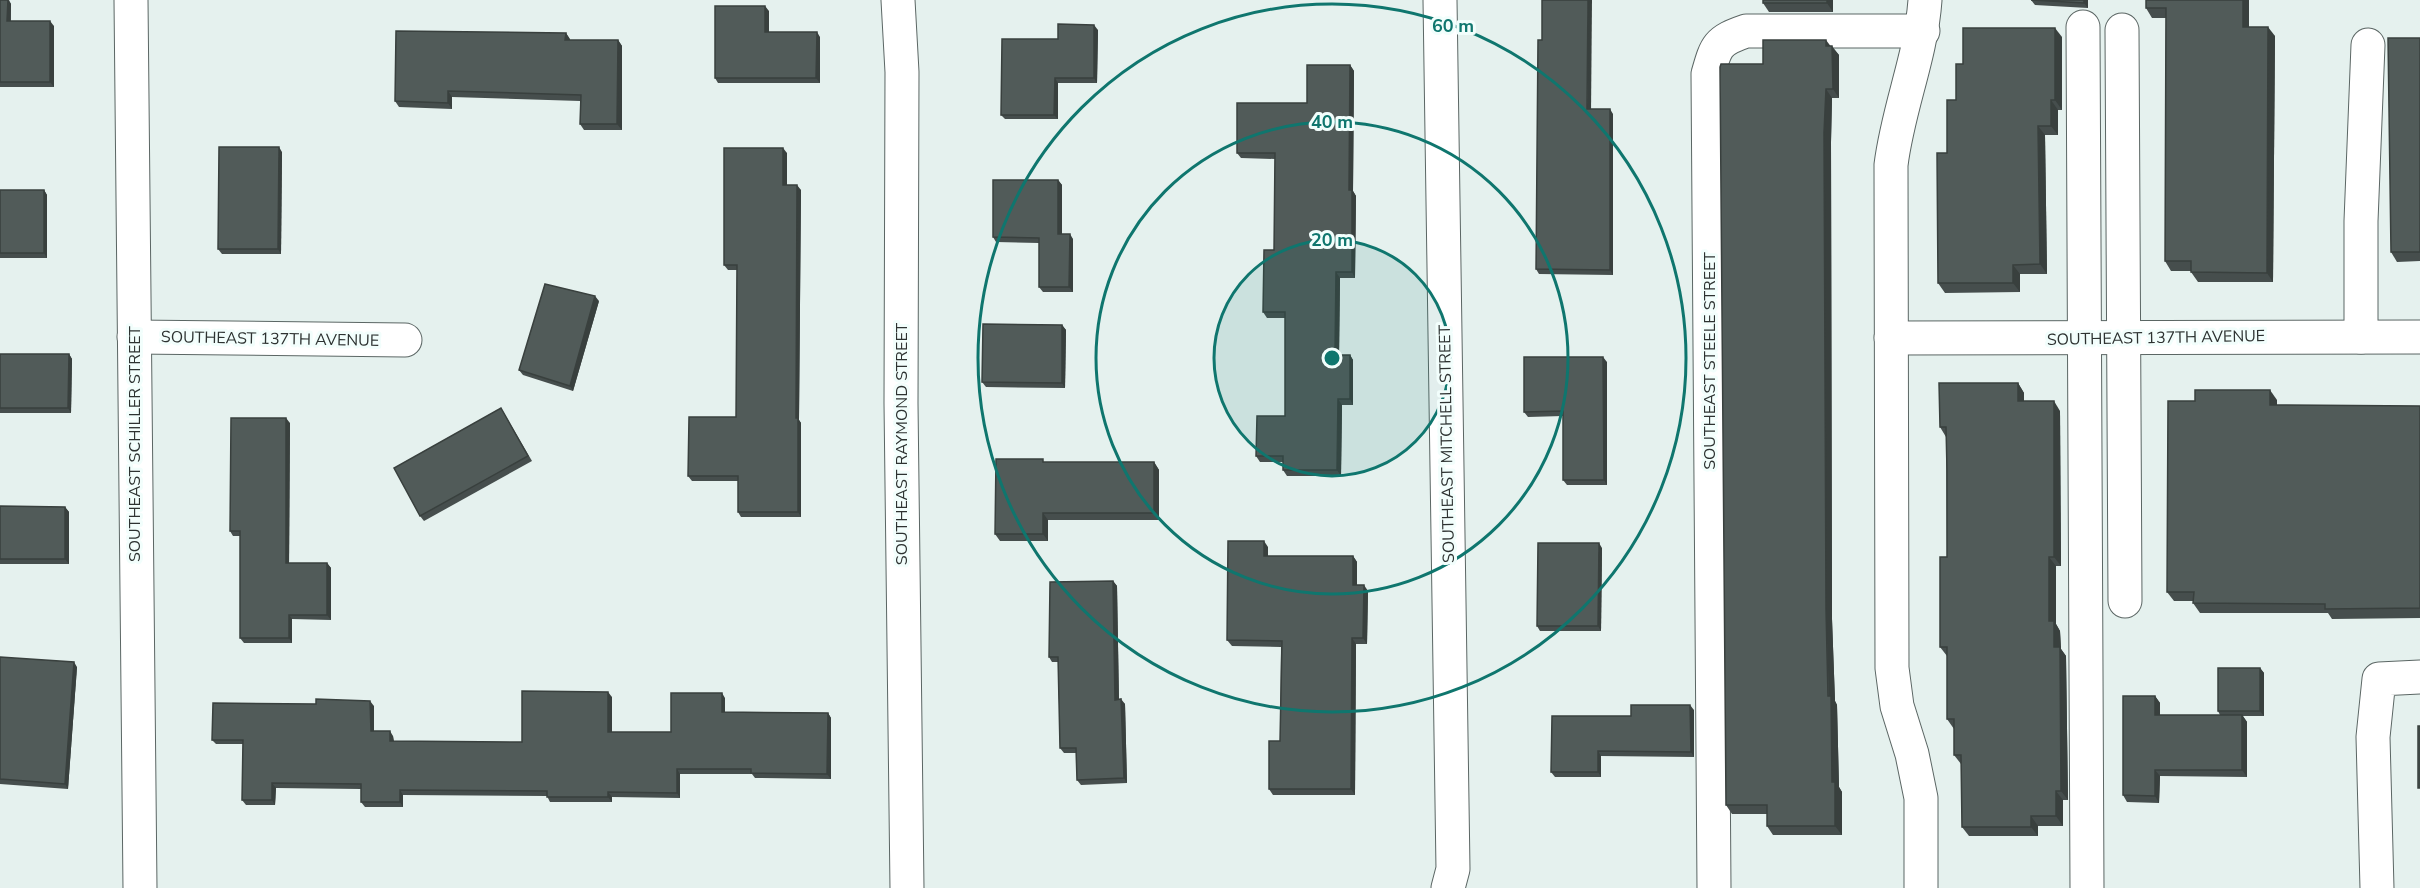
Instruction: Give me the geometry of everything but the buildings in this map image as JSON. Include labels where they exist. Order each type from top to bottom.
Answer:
[{"type":"street","name":"SOUTHEAST SCHILLER STREET","points":[[131,0],[140,888]]},
{"type":"street","name":"SOUTHEAST RAYMOND STREET","points":[[898,0],[902,72],[901,403],[907,888]]},
{"type":"street","name":"SOUTHEAST MITCHELL STREET","points":[[1440,0],[1453,869],[1448,888]]},
{"type":"street","name":"SOUTHEAST STEELE STREET","points":[[1714,888],[1708,74],[1714,51],[1726,38],[1746,31],[1924,15],[1914,70],[1895,130],[1891,165],[1893,668],[1897,706],[1912,754],[1921,798],[1921,888]]},
{"type":"street","points":[[2083,27],[2086,888]]},
{"type":"street","points":[[2122,30],[2125,602]]},
{"type":"street","points":[[2361,337],[2361,221],[2368,45]]},
{"type":"street","name":"SOUTHEAST 137TH AVENUE","points":[[134,337],[405,340]]},
{"type":"street","name":"SOUTHEAST 137TH AVENUE","points":[[1891,338],[2420,337]]},
{"type":"street","points":[[2377,888],[2373,737],[2379,679],[2420,677]]}]
